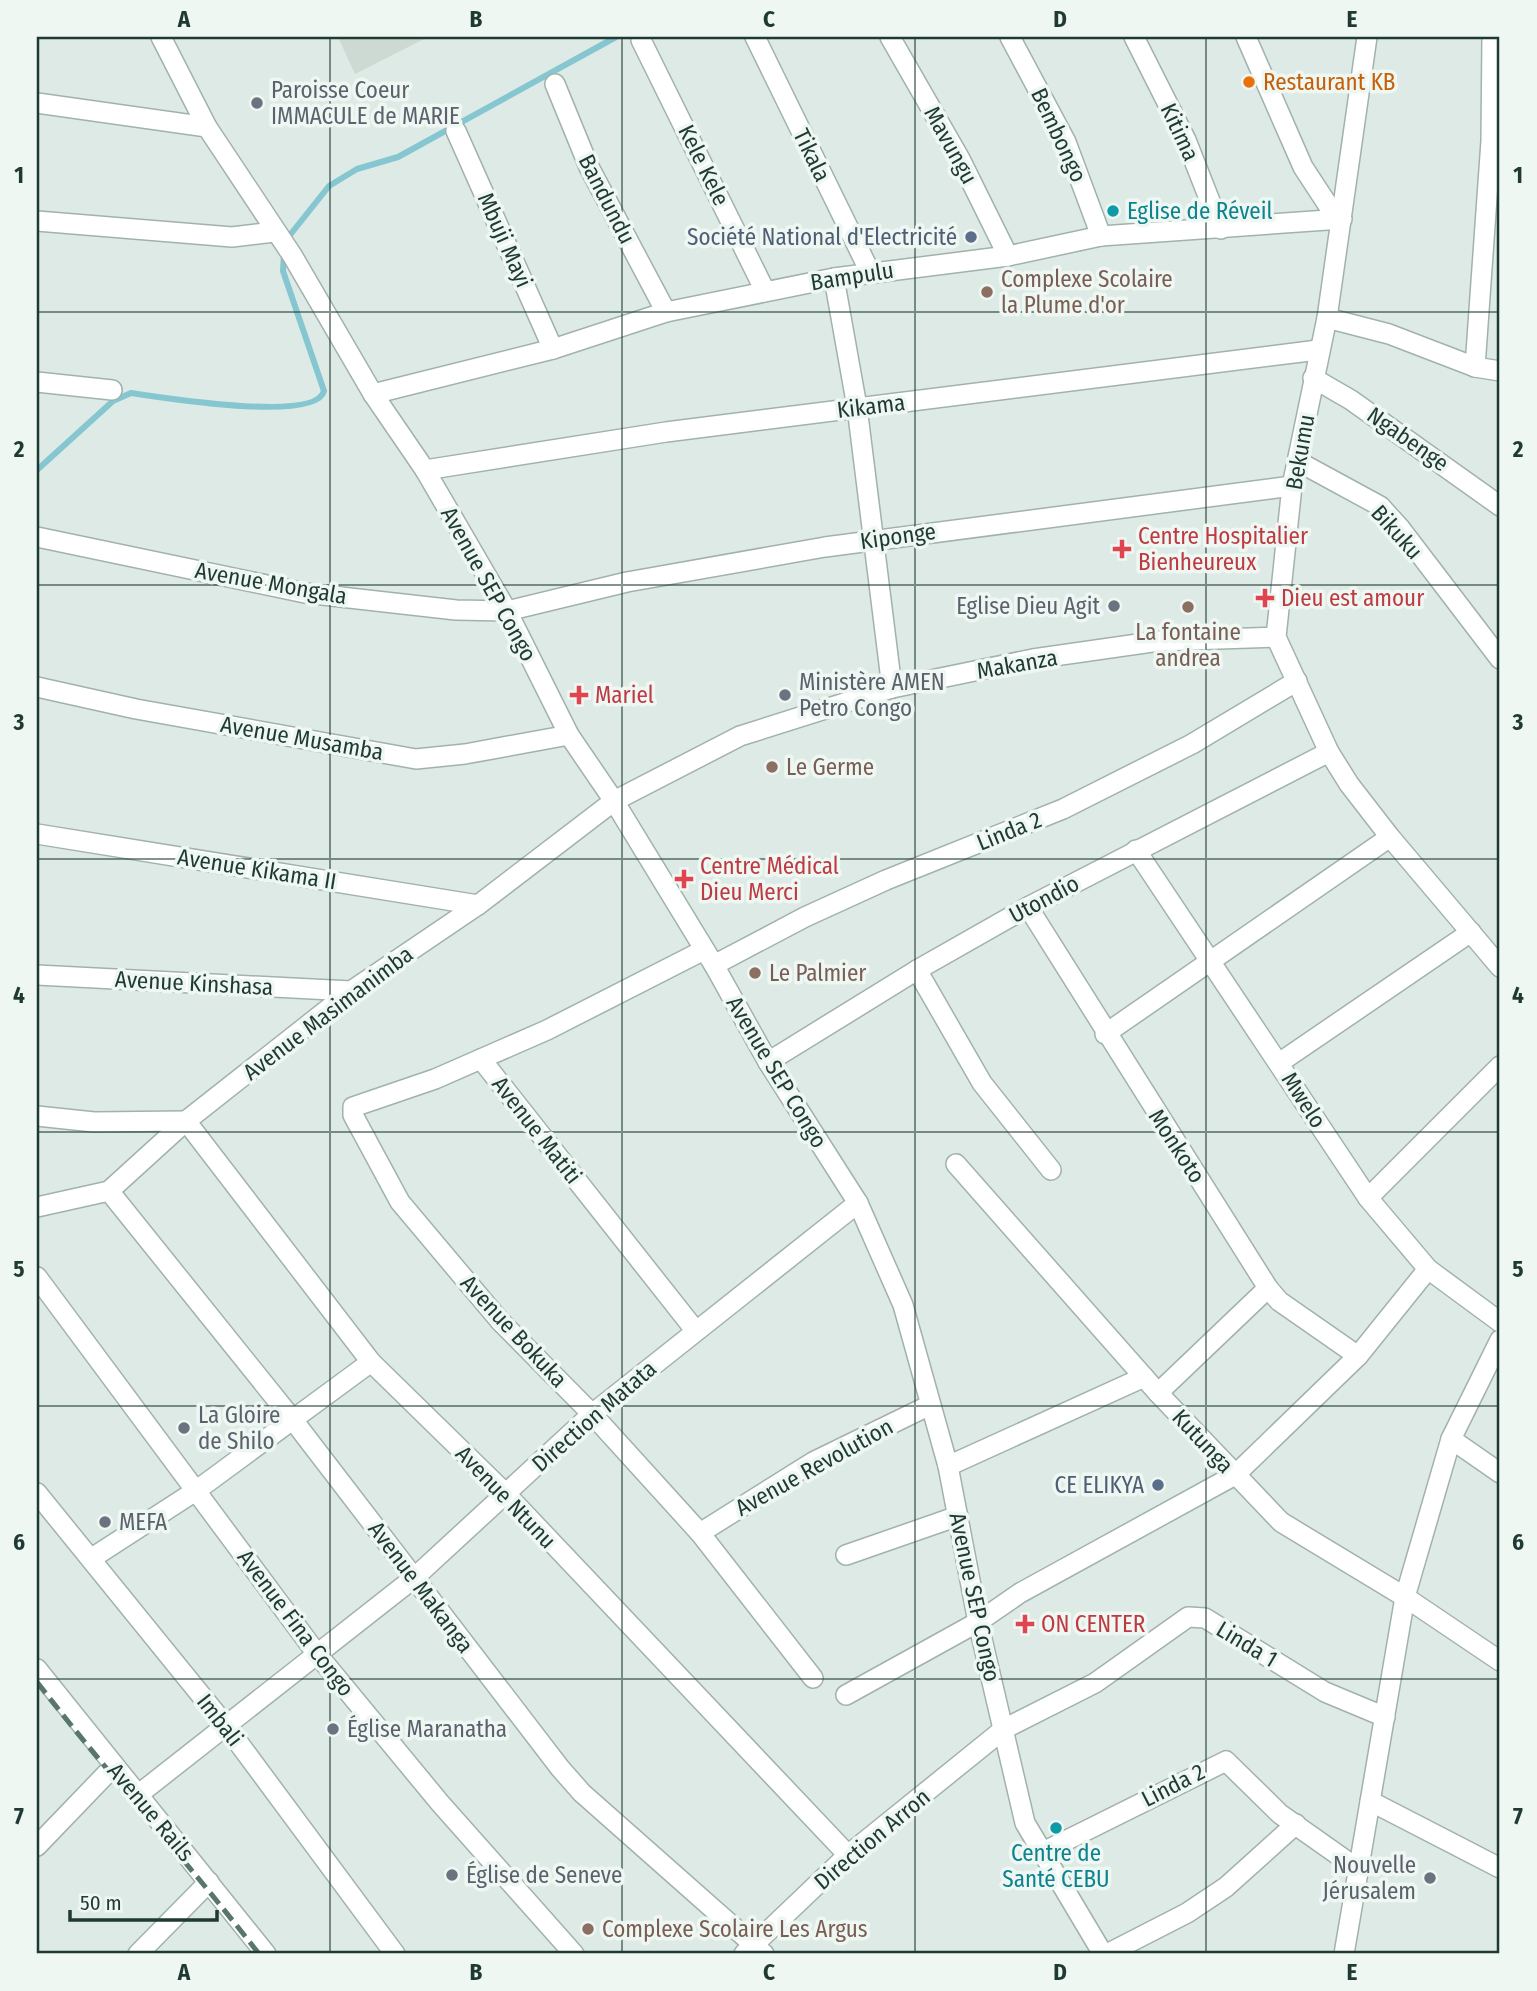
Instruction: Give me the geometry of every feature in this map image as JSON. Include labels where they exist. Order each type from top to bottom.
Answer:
[{"type":"street","points":[[37,221],[208,236],[232,237],[274,232],[207,127],[161,37]]},
{"type":"street","name":"Tikala","points":[[755,37],[870,272]]},
{"type":"street","name":"Mavungu","points":[[890,37],[960,159],[1008,256]]},
{"type":"street","name":"Bembongo","points":[[1010,37],[1066,142],[1101,236]]},
{"type":"street","name":"Kitima","points":[[1134,37],[1186,140],[1221,229]]},
{"type":"street","points":[[1247,37],[1303,167],[1340,219]]},
{"type":"street","name":"Bekumu","points":[[1276,637],[1293,486],[1318,350],[1327,318],[1367,37]]},
{"type":"street","points":[[1475,367],[1491,141],[1492,37]]},
{"type":"street","name":"Kele Kele","points":[[641,40],[765,291]]},
{"type":"street","name":"Bandundu","points":[[555,84],[589,167],[666,312]]},
{"type":"street","points":[[37,103],[207,127]]},
{"type":"street","name":"Mbuji Mayi","points":[[456,131],[553,349]]},
{"type":"street","name":"Bampulu","points":[[373,394],[553,349],[666,312],[834,278],[1008,256],[1101,236],[1340,219]]},
{"type":"street","name":"Avenue SEP Congo","points":[[274,232],[292,255],[373,394],[425,470],[507,611],[569,735],[614,801],[709,957],[768,1062],[858,1203],[903,1306],[948,1466],[978,1622],[1025,1823],[1105,1954]]},
{"type":"street","points":[[834,278],[857,407],[892,688]]},
{"type":"street","points":[[1327,318],[1389,334],[1475,367],[1500,371]]},
{"type":"street","name":"Kikama","points":[[425,470],[666,432],[1318,350]]},
{"type":"street","name":"Ngabenge","points":[[1313,378],[1351,400],[1500,506]]},
{"type":"street","points":[[37,382],[112,390]]},
{"type":"street","name":"Bikuku","points":[[1299,461],[1380,506],[1400,528],[1488,647],[1500,659]]},
{"type":"street","name":"Kiponge","points":[[507,611],[627,582],[872,540],[1293,486]]},
{"type":"street","name":"Avenue Mongala","points":[[37,537],[305,593],[456,610],[507,611]]},
{"type":"street","points":[[1276,637],[1329,752],[1390,837],[1500,967]]},
{"type":"street","name":"Makanza","points":[[614,801],[740,736],[892,688],[1032,660],[1159,641],[1276,637]]},
{"type":"street","name":"Linda 2","points":[[709,957],[886,880],[1062,809],[1192,744],[1297,681]]},
{"type":"street","name":"Avenue Musamba","points":[[37,687],[136,709],[416,759],[465,754],[569,735]]},
{"type":"street","name":"Utondio","points":[[768,1062],[1028,907],[1329,752]]},
{"type":"street","name":"Avenue Masimanimba","points":[[37,1207],[109,1191],[186,1121],[351,991],[478,905],[614,801]]},
{"type":"street","name":"Avenue Kikama II","points":[[37,834],[478,905]]},
{"type":"street","points":[[1105,1034],[1390,837]]},
{"type":"street","name":"Mwelo","points":[[1136,850],[1368,1198],[1428,1269],[1500,1322]]},
{"type":"street","name":"Monkoto","points":[[1028,907],[1105,1034],[1268,1288],[1279,1301],[1358,1356]]},
{"type":"street","points":[[1279,1063],[1451,943],[1471,932]]},
{"type":"street","name":"Avenue Matiti","points":[[695,1330],[481,1059],[709,957]]},
{"type":"street","points":[[917,971],[982,1083],[1051,1170]]},
{"type":"street","name":"Avenue Kinshasa","points":[[37,975],[351,991]]},
{"type":"street","name":"Avenue Bokuka","points":[[481,1059],[435,1079],[361,1103],[353,1107],[353,1115],[400,1202],[500,1321],[592,1414],[700,1533],[813,1678]]},
{"type":"street","points":[[1368,1198],[1500,1066]]},
{"type":"street","points":[[37,1116],[94,1122],[186,1121]]},
{"type":"street","name":"Avenue Ntunu","points":[[186,1121],[371,1362],[506,1494],[848,1855]]},
{"type":"street","name":"Kutunga","points":[[956,1164],[1158,1393],[1281,1522],[1405,1597],[1500,1661]]},
{"type":"street","name":"Avenue Makanga","points":[[109,1191],[293,1420],[582,1793],[754,1951]]},
{"type":"street","name":"Direction Matata","points":[[139,1794],[414,1578],[592,1414],[858,1203]]},
{"type":"street","points":[[846,1695],[978,1622],[1020,1593],[1235,1475],[1358,1356],[1428,1269]]},
{"type":"street","name":"Avenue Fina Congo","points":[[37,1277],[317,1654],[440,1803],[574,1954]]},
{"type":"street","points":[[1158,1393],[1268,1288]]},
{"type":"street","points":[[1347,1953],[1358,1869],[1405,1597],[1451,1439],[1500,1340]]},
{"type":"street","points":[[92,1558],[197,1490],[371,1362]]},
{"type":"street","points":[[948,1466],[1144,1377]]},
{"type":"street","name":"Avenue Revolution","points":[[700,1533],[813,1462],[930,1405]]},
{"type":"street","points":[[1451,1439],[1500,1473]]},
{"type":"street","name":"Imbali","points":[[37,1493],[226,1726],[395,1954]]},
{"type":"street","points":[[846,1555],[958,1516]]},
{"type":"street","name":"Linda 1","points":[[1004,1729],[1095,1683],[1188,1617],[1196,1615],[1325,1692],[1385,1717]]},
{"type":"street","name":"Avenue Rails","points":[[37,1669],[113,1767],[139,1794],[266,1954]]},
{"type":"street","name":"Direction Arron","points":[[754,1951],[848,1855],[1004,1729]]},
{"type":"street","name":"Linda 2","points":[[1043,1852],[1226,1761],[1280,1814],[1358,1869]]},
{"type":"street","points":[[37,1846],[113,1767]]},
{"type":"street","points":[[1370,1801],[1500,1868]]},
{"type":"street","points":[[1105,1954],[1186,1913],[1226,1887],[1296,1824]]},
{"type":"street","points":[[138,1954],[209,1882]]},
{"type":"shaded area","points":[[338,37],[428,37],[355,74]]},
{"type":"waterway","points":[[286,240],[329,186],[357,169],[398,157],[616,37]]},
{"type":"waterway","points":[[37,470],[113,401],[131,393],[203,403],[267,407],[315,400],[324,391],[283,271],[284,254]]},
{"type":"railway","points":[[37,1682],[259,1954]]},
{"type":"place","name":"Restaurant KB","points":[[1249,82]]},
{"type":"place","name":"Paroisse Coeur IMMACULE de MARIE","points":[[257,103]]},
{"type":"place","name":"Eglise de Réveil","points":[[1113,211]]},
{"type":"place","name":"Société National d'Electricité","points":[[971,237]]},
{"type":"place","name":"Complexe Scolaire la Plume d'or","points":[[987,292]]},
{"type":"place","name":"Centre Hospitalier Bienheureux","points":[[1122,549]]},
{"type":"place","name":"Dieu est amour","points":[[1265,598]]},
{"type":"place","name":"Eglise Dieu Agit","points":[[1114,606]]},
{"type":"place","name":"La fontaine andrea","points":[[1188,607]]},
{"type":"place","name":"Mariel","points":[[579,695]]},
{"type":"place","name":"Ministère AMEN Petro Congo","points":[[785,695]]},
{"type":"place","name":"Le Germe","points":[[772,767]]},
{"type":"place","name":"Centre Médical Dieu Merci","points":[[684,879]]},
{"type":"place","name":"Le Palmier","points":[[755,973]]},
{"type":"place","name":"La Gloire de Shilo","points":[[184,1428]]},
{"type":"place","name":"CE ELIKYA","points":[[1158,1485]]},
{"type":"place","name":"MEFA","points":[[105,1522]]},
{"type":"place","name":"ON CENTER","points":[[1025,1624]]},
{"type":"place","name":"Église Maranatha","points":[[333,1729]]},
{"type":"place","name":"Centre de Santé CEBU","points":[[1056,1828]]},
{"type":"place","name":"Église de Seneve","points":[[452,1875]]},
{"type":"place","name":"Nouvelle Jérusalem","points":[[1430,1878]]},
{"type":"place","name":"Complexe Scolaire Les Argus","points":[[588,1929]]}]
